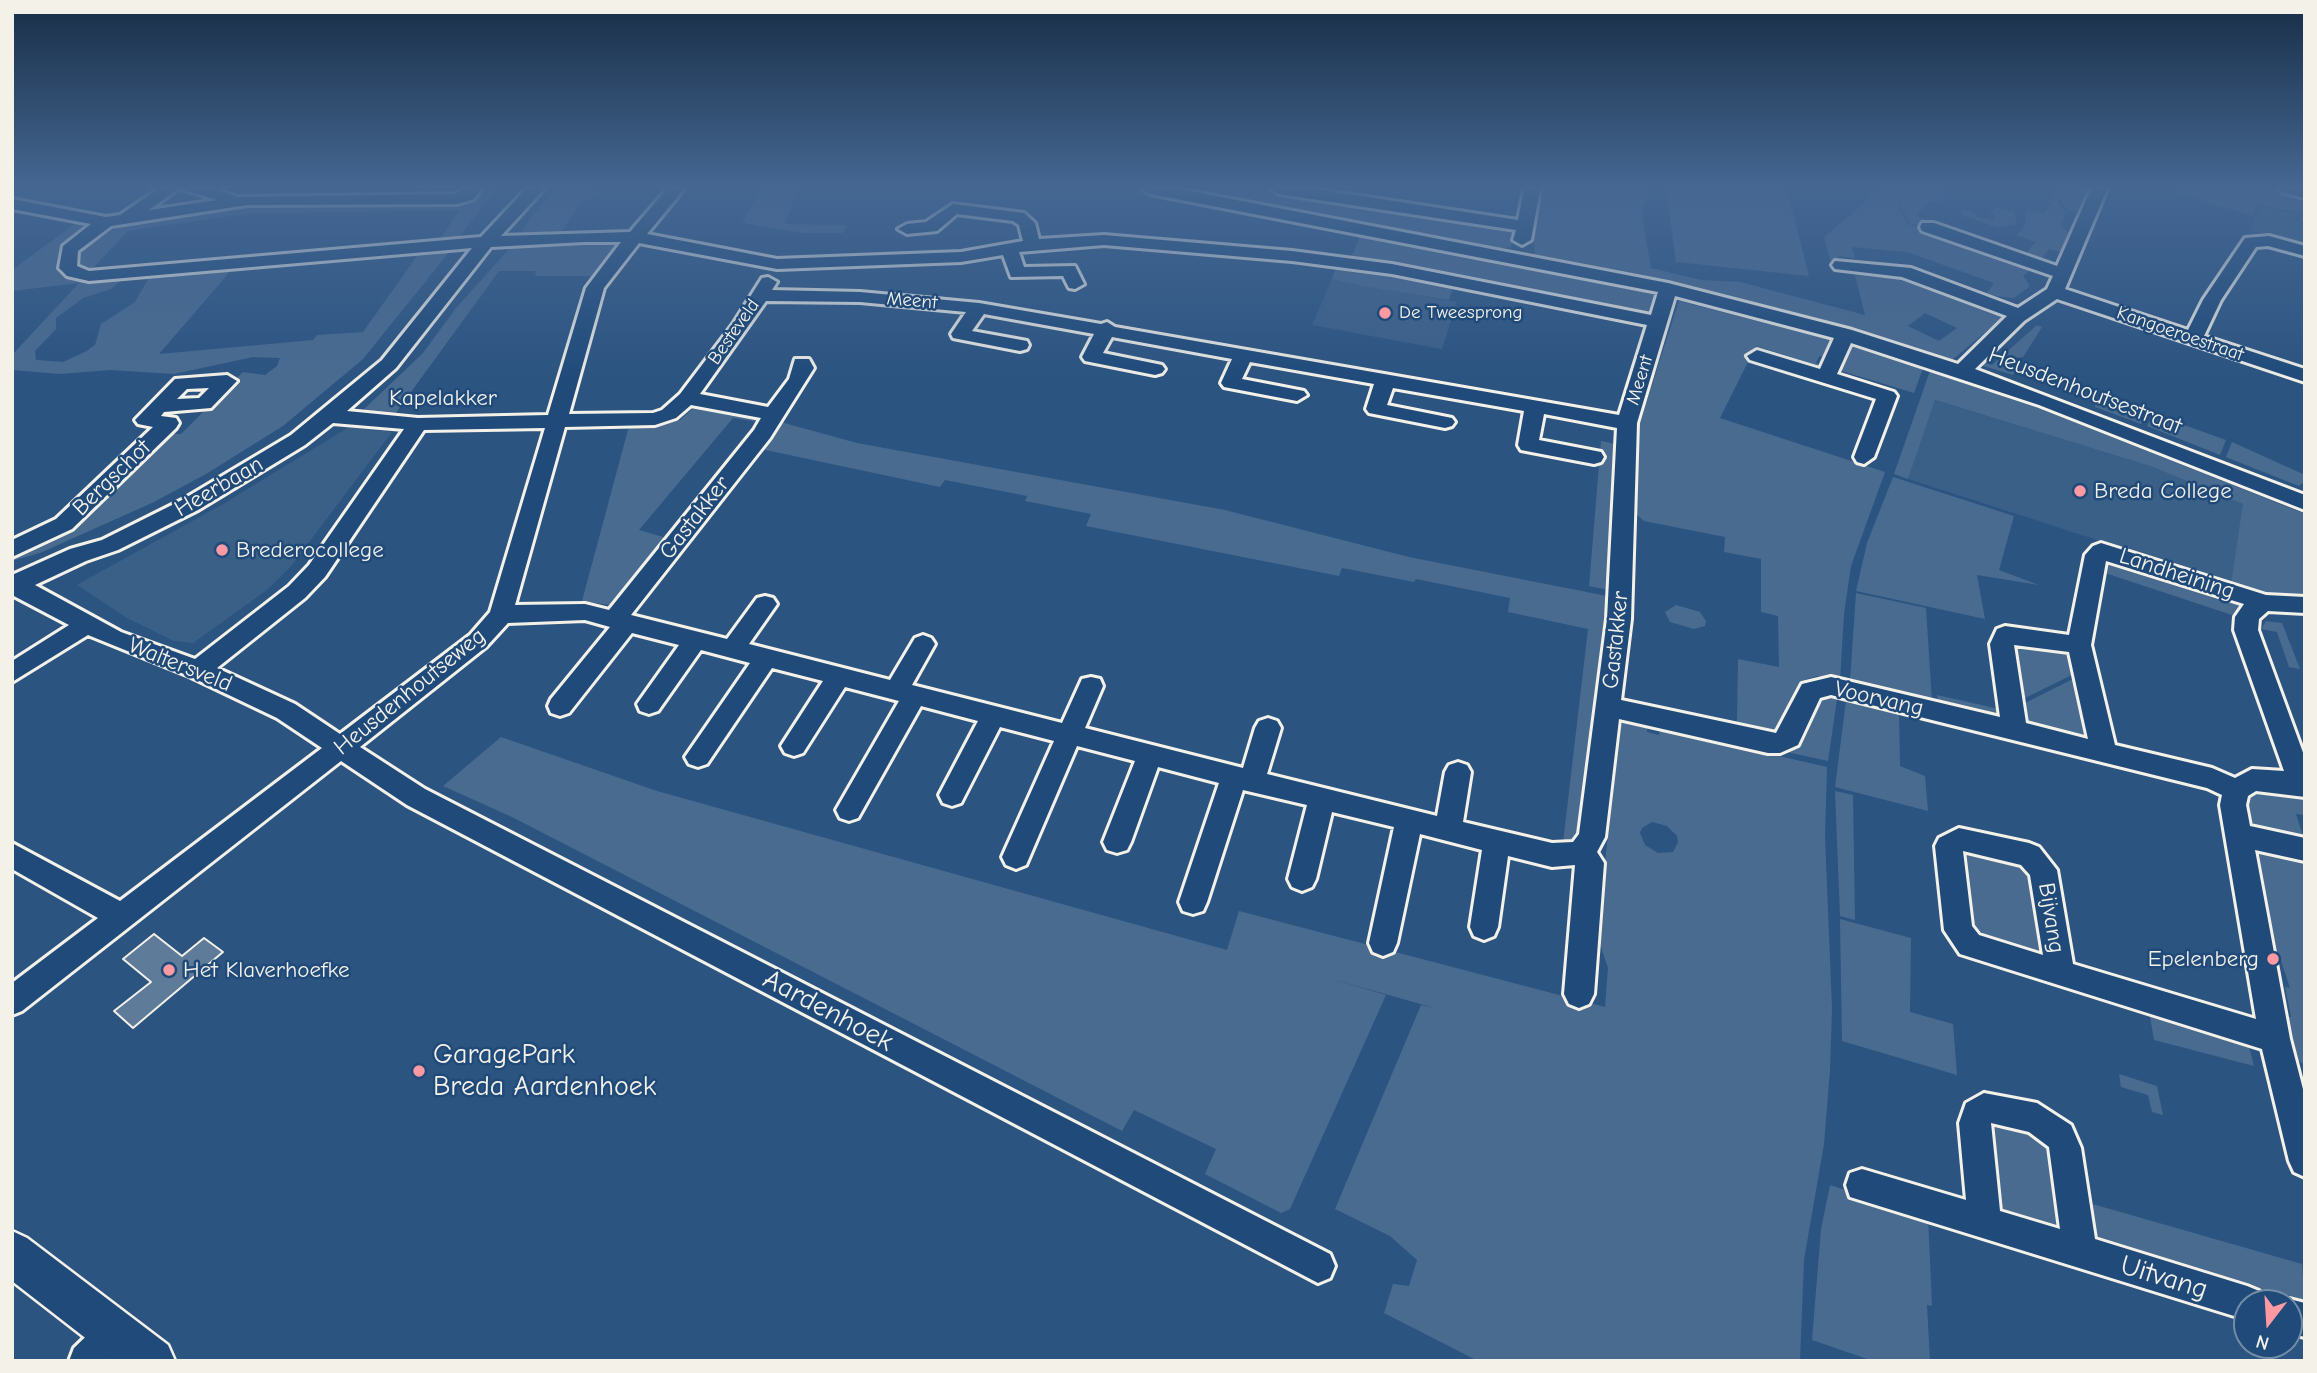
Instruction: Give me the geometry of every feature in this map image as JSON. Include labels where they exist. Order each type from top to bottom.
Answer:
[{"type":"main road","points":[[12,1253],[101,1346],[152,1361]]},
{"type":"street","points":[[69,253],[68,268],[89,276],[364,253]]},
{"type":"street","name":"Heerbaan","points":[[14,585],[58,571],[229,482],[356,400],[419,330],[477,253]]},
{"type":"street","name":"Heusdenhoutseweg","points":[[12,1001],[478,641],[501,615],[595,288],[622,253]]},
{"type":"street","points":[[720,253],[777,264],[961,257],[988,253]]},
{"type":"street","points":[[1011,253],[1017,273],[1069,270],[1075,284]]},
{"type":"street","points":[[1258,253],[1392,269],[1658,322]]},
{"type":"street","name":"Heusdenhoutsestraat","points":[[1492,253],[1668,288],[1845,334],[2053,403],[2305,503]]},
{"type":"street","points":[[1519,258],[1520,253]]},
{"type":"street","points":[[2003,253],[2063,274]]},
{"type":"street","points":[[1962,371],[2020,315],[2055,292],[2072,253]]},
{"type":"street","points":[[2193,339],[2212,300],[2244,253]]},
{"type":"street","name":"Besteveld","points":[[557,422],[655,419],[669,414],[687,398],[761,295],[777,264]]},
{"type":"street","points":[[1841,265],[1905,272],[2020,315]]},
{"type":"street","name":"Meent","points":[[761,295],[870,298],[979,307],[1628,423],[1668,288]]},
{"type":"street","name":"Kangoeroestraat","points":[[2055,292],[2305,376]]},
{"type":"street","name":"Meent","points":[[979,307],[960,334],[1020,345]]},
{"type":"street","points":[[1107,328],[1091,357],[1155,369]]},
{"type":"street","points":[[1826,377],[1845,334]]},
{"type":"street","points":[[1244,354],[1231,383],[1297,395]]},
{"type":"street","points":[[1757,356],[1887,396],[1864,457]]},
{"type":"street","points":[[687,398],[773,414],[798,380],[804,368],[802,363]]},
{"type":"street","points":[[1386,379],[1376,410],[1445,422]]},
{"type":"street","name":"Bergschot","points":[[12,549],[64,524],[169,423],[145,421],[159,406]]},
{"type":"street","points":[[1535,406],[1528,444],[1594,457]]},
{"type":"street","name":"Gastakker","points":[[560,706],[763,433],[773,414]]},
{"type":"street","name":"Kapelakker","points":[[330,416],[418,424],[557,422]]},
{"type":"street","name":"Gastakker","points":[[1581,853],[1592,837],[1621,599],[1628,423]]},
{"type":"street","points":[[198,670],[297,592],[317,571],[418,424]]},
{"type":"street","name":"Landheining","points":[[2078,645],[2096,555],[2101,551],[2266,603]]},
{"type":"street","name":"Waltersveld","points":[[14,585],[113,638],[198,670],[286,711],[342,748]]},
{"type":"street","points":[[2303,786],[2246,630],[2247,617],[2254,608],[2266,603],[2305,606]]},
{"type":"street","points":[[732,650],[765,604]]},
{"type":"street","points":[[501,615],[551,611],[585,612],[1149,757],[1448,830],[1552,855],[1581,853],[1590,863],[1579,994]]},
{"type":"street","points":[[12,673],[89,624]]},
{"type":"street","points":[[2014,731],[2002,644],[2005,635],[2078,645],[2104,752]]},
{"type":"street","points":[[649,704],[695,641]]},
{"type":"street","points":[[849,810],[904,695],[923,644]]},
{"type":"street","points":[[698,757],[766,659]]},
{"type":"street","points":[[794,746],[838,678]]},
{"type":"street","points":[[1016,857],[1091,686]]},
{"type":"street","name":"Voorvang","points":[[1609,707],[1780,743],[1789,738],[1811,691],[1831,686],[2212,779],[2236,790]]},
{"type":"street","points":[[952,795],[993,717]]},
{"type":"street","points":[[1193,902],[1243,780],[1268,728]]},
{"type":"street","name":"Aardenhoek","points":[[342,748],[416,797],[1318,1266]]},
{"type":"street","points":[[1117,842],[1149,757]]},
{"type":"street","points":[[1448,830],[1458,772]]},
{"type":"street","points":[[2303,786],[2276,780],[2252,780],[2236,790],[2233,805],[2275,1039],[2294,1076],[2305,1161]]},
{"type":"street","points":[[1301,879],[1322,799]]},
{"type":"street","points":[[1383,943],[1409,820]]},
{"type":"street","points":[[2239,835],[2305,849]]},
{"type":"street","name":"Bijvang","points":[[2060,973],[2043,870],[2029,855],[1959,839],[1949,846],[1958,930],[1970,945],[2060,973],[2275,1039]]},
{"type":"street","points":[[1485,927],[1497,841]]},
{"type":"street","points":[[12,855],[120,916]]},
{"type":"street","points":[[1985,1224],[1975,1123],[1984,1108],[1995,1108],[2037,1119],[2060,1136],[2065,1148],[2080,1252]]},
{"type":"street","name":"Uitvang","points":[[1862,1185],[2233,1299]]},
{"type":"shaded area","points":[[35,253],[62,253],[57,264],[61,273],[80,282],[124,278],[111,289],[83,298],[56,318],[56,329],[35,351],[36,360],[63,362],[95,345],[101,324],[135,302],[150,276],[234,267],[159,354],[313,340],[317,335],[363,332],[419,253],[448,253],[363,359],[283,426],[206,474],[154,502],[40,553],[12,561],[12,555],[58,537],[72,527],[171,434],[181,434],[243,372],[265,375],[277,366],[280,358],[253,357],[174,374],[110,370],[60,374],[12,370],[12,355],[79,283],[12,291],[12,270]]},
{"type":"shaded area","points":[[81,253],[107,253],[90,271],[81,269],[76,264]]},
{"type":"shaded area","points":[[506,253],[616,253],[595,276],[536,276],[535,271],[499,271],[395,414],[361,412],[423,353],[456,308]]},
{"type":"shaded area","points":[[1353,253],[1450,253],[1659,294],[1652,312],[1643,314],[1351,259]]},
{"type":"shaded area","points":[[1535,253],[1648,253],[1651,268],[1701,280],[1740,282],[1865,315],[1855,275],[1897,279],[1897,273],[1903,274],[1900,278],[1916,284],[1920,280],[1929,283],[1926,288],[1958,300],[1962,295],[2007,314],[1952,360],[1710,293],[1535,256]],"holes":[[[1925,313],[1957,328],[1939,341],[1908,326]]]},
{"type":"shaded area","points":[[1675,253],[1803,253],[1809,276],[1676,262]]},
{"type":"shaded area","points":[[1828,253],[1854,253],[1855,258],[1838,256],[1838,261],[1830,260]]},
{"type":"shaded area","points":[[1910,253],[1999,253],[2035,266],[2023,276],[2030,286],[2014,298],[1987,293],[1994,283]]},
{"type":"shaded area","points":[[2009,253],[2046,253],[2038,264]]},
{"type":"shaded area","points":[[1336,267],[1453,288],[1449,300],[1364,286],[1332,279]]},
{"type":"shaded area","name":"De Tweesprong","points":[[1332,279],[1457,302],[1442,349],[1312,325]]},
{"type":"shaded area","points":[[1679,301],[1835,341],[1828,358],[1819,356],[1816,363],[1824,367],[1756,346],[1720,418],[1885,472],[1851,566],[1844,614],[1840,681],[1817,676],[1801,681],[1798,688],[1804,690],[1777,737],[1627,702],[1624,698],[1737,722],[1738,659],[1779,667],[1778,616],[1761,612],[1761,559],[1724,552],[1725,537],[1644,521],[1636,514],[1639,425]]},
{"type":"shaded area","points":[[2037,325],[2042,327],[2023,357],[2015,358],[2021,361],[2013,375],[1977,364],[1979,361],[1992,365]]},
{"type":"shaded area","points":[[1852,340],[1925,363],[1914,393],[1838,370]]},
{"type":"shaded area","points":[[1932,365],[2044,404],[2044,410],[2305,514],[2305,597],[2262,593],[2231,583],[2243,504],[2150,466],[1935,400],[1908,479],[1894,474]]},
{"type":"shaded area","points":[[2095,397],[2147,412],[2141,424],[2095,407]]},
{"type":"shaded area","name":"Breda College","points":[[1934,400],[2150,466],[2244,504],[2231,583],[1908,479]]},
{"type":"shaded area","points":[[698,404],[762,417],[758,422],[733,418],[639,530],[670,539],[621,601],[610,605],[582,601],[629,426],[680,420]]},
{"type":"shaded area","points":[[2153,414],[2226,440],[2220,455],[2147,426]]},
{"type":"shaded area","points":[[777,421],[857,443],[1225,510],[1409,557],[1607,596],[1580,835],[1573,841],[1563,843],[1588,629],[1508,612],[1510,598],[1416,579],[1414,582],[1342,568],[1339,576],[1086,526],[1091,514],[1025,501],[1027,496],[945,480],[940,487],[756,448]]},
{"type":"shaded area","name":"Brederocollege","points":[[349,427],[392,432],[292,565],[267,590],[193,643],[174,641],[127,618],[77,585],[223,504]]},
{"type":"shaded area","points":[[1601,441],[1616,444],[1608,590],[1589,586]]},
{"type":"shaded area","points":[[2232,442],[2305,475],[2305,481],[2299,486],[2226,457]]},
{"type":"shaded area","points":[[1893,477],[2014,516],[1999,570],[2039,585],[1977,575],[1985,619],[1856,591],[1867,543]]},
{"type":"shaded area","points":[[2102,558],[2242,603],[2235,616],[2099,571]]},
{"type":"shaded area","points":[[1856,593],[1926,608],[1932,702],[1850,681]]},
{"type":"shaded area","points":[[1676,605],[1700,612],[1706,621],[1705,626],[1694,629],[1670,622],[1665,612]]},
{"type":"shaded area","points":[[2266,621],[2282,623],[2300,669],[2289,667],[2277,632],[2261,629]]},
{"type":"shaded area","points":[[2012,643],[2069,651],[2080,671],[2019,701]]},
{"type":"shaded area","points":[[2081,675],[2095,740],[2025,724],[2019,706]]},
{"type":"shaded area","points":[[1819,694],[1837,699],[1828,761],[1773,749]]},
{"type":"shaded area","points":[[1937,695],[1999,709],[2000,713],[1994,716],[1938,703]]},
{"type":"shaded area","points":[[1846,701],[1899,714],[1900,766],[1925,776],[1928,811],[1835,787]]},
{"type":"shaded area","points":[[1624,721],[1647,726],[1647,732],[1659,735],[1660,729],[1827,767],[1825,837],[1832,1008],[1830,1070],[1824,1144],[1804,1260],[1800,1361],[1478,1361],[1384,1313],[1393,1284],[1409,1286],[1417,1260],[1390,1236],[1335,1209],[1421,1005],[1438,1009],[1325,977],[1386,995],[1290,1209],[1281,1213],[1205,1174],[1216,1149],[1134,1110],[1122,1131],[512,817],[443,786],[501,737],[657,791],[1227,950],[1239,911],[1605,1007],[1608,968],[1597,935],[1620,726]],"holes":[[[1652,822],[1667,826],[1677,836],[1678,842],[1673,852],[1658,853],[1645,845],[1640,833],[1642,828]]]},
{"type":"shaded area","points":[[2261,789],[2305,793],[2305,815],[2296,814],[2304,839],[2250,828],[2248,797]]},
{"type":"shaded area","points":[[1835,791],[1853,795],[1855,920],[1840,916]]},
{"type":"shaded area","points":[[2253,843],[2299,856],[2305,867],[2305,1065],[2292,1057],[2282,1016],[2291,1017],[2285,987],[2290,988],[2280,958],[2271,956]]},
{"type":"shaded area","points":[[1964,851],[2031,870],[2044,958],[1976,936],[1972,927]]},
{"type":"shaded area","points":[[1840,919],[1911,938],[1910,1012],[1953,1024],[1957,1075],[1842,1041]]},
{"type":"shaded area","points":[[2149,1011],[2248,1043],[2254,1066],[2154,1040]]},
{"type":"shaded area","points":[[2119,1074],[2157,1086],[2163,1115],[2152,1112],[2148,1095],[2121,1087]]},
{"type":"shaded area","points":[[1991,1121],[2036,1133],[2049,1143],[2063,1227],[2056,1231],[2008,1216],[2002,1209]]},
{"type":"shaded area","points":[[1830,1185],[1928,1217],[1932,1306],[1927,1305],[1930,1361],[1873,1361],[1812,1340],[1821,1229]]},
{"type":"shaded area","points":[[2082,1201],[2302,1264],[2305,1311],[2303,1289],[2234,1289],[2107,1250],[2089,1235]]},
{"type":"building","name":"Het Klaverhoefke","points":[[154,934],[182,956],[204,938],[223,952],[133,1028],[114,1011],[151,982],[123,959]]},
{"type":"place","name":"De Tweesprong","points":[[1385,313]]},
{"type":"place","name":"Breda College","points":[[2080,491]]},
{"type":"place","name":"Brederocollege","points":[[222,550]]},
{"type":"place","name":"Epelenberg","points":[[2273,959]]},
{"type":"place","name":"Het Klaverhoefke","points":[[169,970]]},
{"type":"place","name":"GaragePark Breda Aardenhoek","points":[[419,1071]]}]
